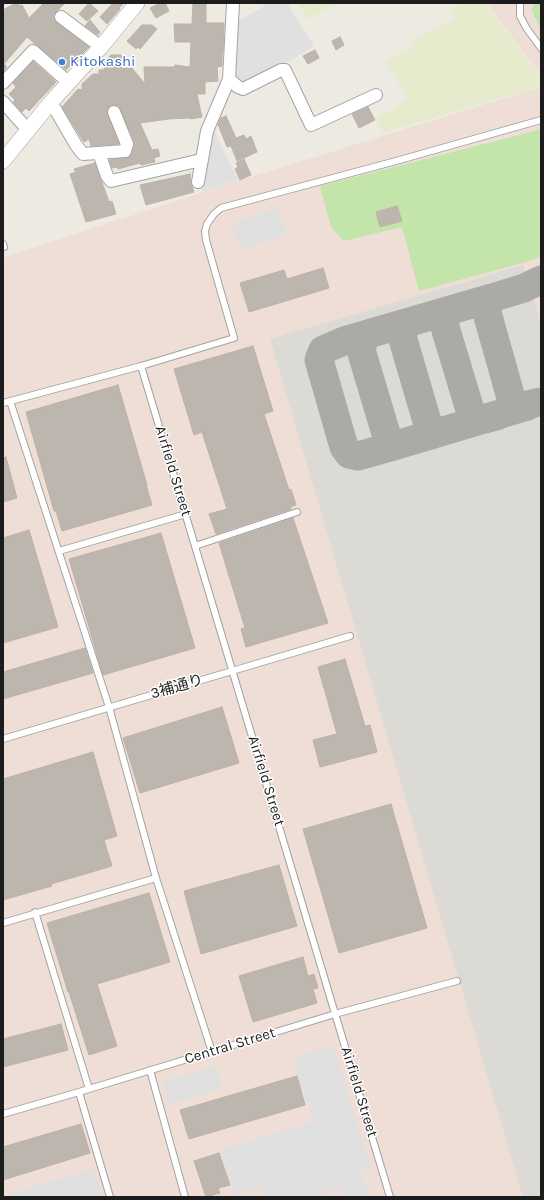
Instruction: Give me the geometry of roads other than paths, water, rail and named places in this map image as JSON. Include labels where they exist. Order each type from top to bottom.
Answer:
[{"type":"street","points":[[3,161],[51,102],[101,47],[137,3]]},
{"type":"street","points":[[198,182],[207,131],[229,79],[232,3]]},
{"type":"street","points":[[61,16],[101,47]]},
{"type":"street","points":[[3,83],[33,51],[68,82]]},
{"type":"street","points":[[229,79],[238,88],[243,89],[281,70],[285,70],[311,125],[376,95]]},
{"type":"street","points":[[3,102],[28,130]]},
{"type":"street","points":[[51,102],[76,145],[83,154],[125,151],[127,144],[114,112]]},
{"type":"street","points":[[99,153],[106,176],[111,181],[201,160]]},
{"type":"lane","points":[[520,3],[520,16],[527,29],[541,48]]},
{"type":"lane","points":[[3,403],[142,366],[234,338],[206,240],[205,231],[207,224],[214,214],[221,208],[541,120]]},
{"type":"lane","name":"Airfield Street","points":[[142,366],[390,1197]]},
{"type":"lane","points":[[10,401],[108,707],[156,878],[212,1052]]},
{"type":"lane","points":[[195,546],[297,512]]},
{"type":"lane","points":[[59,551],[186,514]]},
{"type":"lane","name":"3補通り","points":[[3,739],[350,636]]},
{"type":"lane","points":[[3,922],[156,878]]},
{"type":"lane","points":[[35,912],[89,1089]]},
{"type":"lane","name":"Central Street","points":[[3,1114],[336,1014],[457,981]]},
{"type":"lane","points":[[150,1070],[185,1197]]},
{"type":"lane","points":[[79,1092],[110,1197]]},
{"type":"place","name":"Kitokashi","points":[[62,62]]}]
